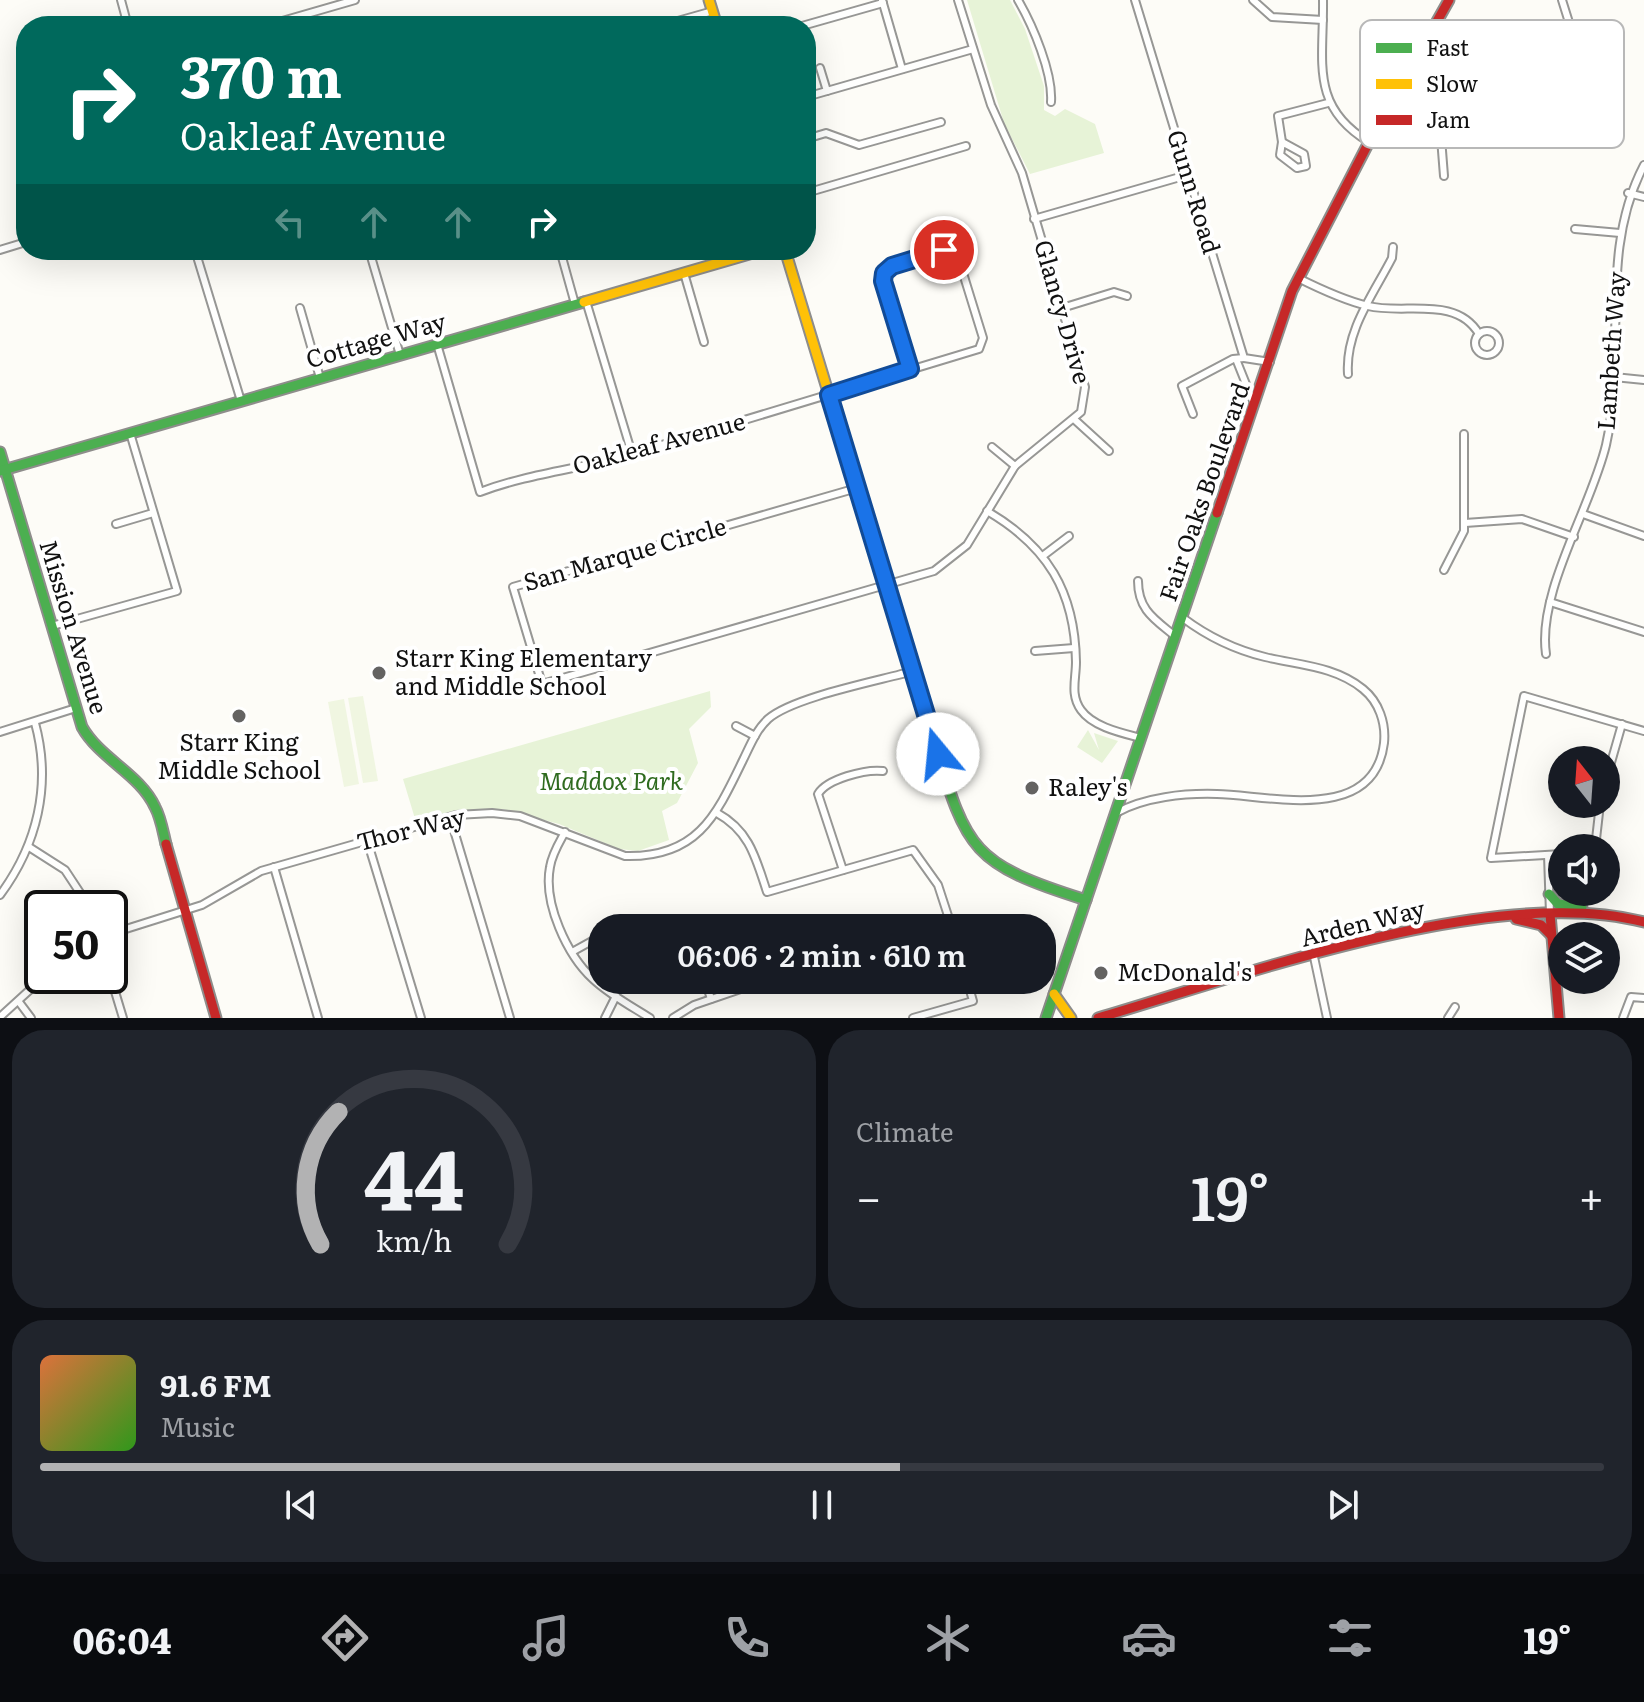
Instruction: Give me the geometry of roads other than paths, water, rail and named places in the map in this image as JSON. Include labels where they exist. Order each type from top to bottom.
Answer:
[{"type":"street","points":[[300,16],[355,0]]},
{"type":"street","points":[[709,0],[714,16]]},
{"type":"street","name":"Glancy Drive","points":[[887,586],[947,564],[967,545],[1015,466],[1038,444],[1075,420],[1083,408],[1086,392],[1022,173],[991,105],[958,0]]},
{"type":"street","points":[[1018,0],[1037,40],[1052,91],[1051,102]]},
{"type":"street","name":"Gunn Road","points":[[1135,0],[1255,407]]},
{"type":"street","points":[[1253,0],[1272,17],[1323,20]]},
{"type":"street","points":[[1323,0],[1324,88],[1328,103],[1343,125],[1360,136]]},
{"type":"street","points":[[1562,0],[1568,20]]},
{"type":"street","points":[[816,22],[882,1],[902,69]]},
{"type":"street","name":"Fair Oaks Boulevard","points":[[1438,20],[1447,1]]},
{"type":"street","points":[[695,16],[713,11]]},
{"type":"street","points":[[816,94],[973,49]]},
{"type":"street","points":[[820,68],[827,91]]},
{"type":"street","points":[[1282,142],[1304,154],[1306,166],[1297,168],[1280,155],[1282,142],[1278,116],[1328,103]]},
{"type":"street","points":[[816,136],[826,133],[859,145],[941,122]]},
{"type":"street","points":[[816,190],[966,146]]},
{"type":"street","name":"Fair Oaks Boulevard","points":[[1056,988],[1297,278],[1366,148]]},
{"type":"street","points":[[1440,148],[1444,176]]},
{"type":"street","name":"Lambeth Way","points":[[1546,654],[1545,633],[1550,602],[1606,446],[1614,377],[1620,233],[1628,193],[1644,165]]},
{"type":"street","points":[[1034,219],[1187,175]]},
{"type":"street","points":[[1628,193],[1644,197]]},
{"type":"street","points":[[1575,229],[1620,233]]},
{"type":"street","points":[[1348,374],[1349,342],[1392,258],[1393,247]]},
{"type":"street","name":"Oakleaf Avenue","points":[[437,344],[480,492],[523,477],[580,469],[632,454],[829,395],[910,369],[981,346],[983,338],[955,253],[944,250],[892,266],[884,273],[883,281],[910,369]]},
{"type":"street","points":[[198,260],[241,401]]},
{"type":"street","points":[[372,260],[400,355]]},
{"type":"street","points":[[563,260],[575,304]]},
{"type":"street","name":"Cottage Way","points":[[2,470],[729,260]]},
{"type":"street","points":[[788,260],[956,814],[968,839],[991,863],[1009,874],[1086,900]]},
{"type":"street","points":[[684,273],[704,342]]},
{"type":"street","points":[[1297,278],[1367,306],[1445,310],[1464,318],[1479,334]]},
{"type":"street","points":[[1062,308],[1114,292],[1127,296]]},
{"type":"street","points":[[586,301],[632,454]]},
{"type":"street","points":[[300,308],[320,378]]},
{"type":"street","points":[[1488,331],[1497,335],[1499,344],[1495,353],[1486,355],[1478,351],[1475,342],[1479,334],[1488,331]]},
{"type":"street","points":[[1193,414],[1182,386],[1240,358],[1270,362]]},
{"type":"street","points":[[1614,377],[1644,380]]},
{"type":"street","points":[[1075,420],[1109,451]]},
{"type":"street","points":[[52,626],[177,591],[130,433]]},
{"type":"street","points":[[1444,570],[1458,547],[1465,523],[1464,434]]},
{"type":"street","points":[[992,447],[1015,466]]},
{"type":"street","name":"Mission Avenue","points":[[0,452],[2,470],[76,708],[93,747],[153,801],[216,1018]]},
{"type":"street","name":"San Marque Circle","points":[[857,488],[513,587],[533,656],[542,684],[887,586]]},
{"type":"street","points":[[987,511],[1025,535],[1044,555],[1062,591],[1074,648],[1074,688],[1081,711],[1096,723],[1141,738]]},
{"type":"street","points":[[116,524],[153,513]]},
{"type":"street","points":[[1583,514],[1644,536]]},
{"type":"street","points":[[1465,523],[1522,519],[1574,537]]},
{"type":"street","points":[[1044,555],[1069,536]]},
{"type":"street","points":[[1138,581],[1142,605],[1151,619],[1176,637]]},
{"type":"street","points":[[1550,602],[1644,632]]},
{"type":"street","points":[[1116,813],[1130,805],[1195,794],[1230,794],[1291,802],[1321,800],[1355,788],[1371,774],[1381,755],[1384,728],[1380,713],[1356,684],[1327,670],[1240,649],[1183,618]]},
{"type":"street","points":[[1035,651],[1074,648]]},
{"type":"street","name":"Thor Way","points":[[128,929],[184,912],[274,867],[450,817],[508,814],[565,832],[607,852],[644,855],[693,839],[717,813],[755,736],[768,719],[786,708],[913,671]]},
{"type":"street","points":[[1548,855],[1491,858],[1524,696],[1644,731]]},
{"type":"street","points":[[0,732],[76,708]]},
{"type":"street","points":[[0,895],[29,847],[42,788],[35,723]]},
{"type":"street","points":[[1616,746],[1622,724]]},
{"type":"street","points":[[736,726],[755,736]]},
{"type":"street","points":[[843,870],[818,794],[823,786],[837,781],[868,771],[883,771]]},
{"type":"street","points":[[717,813],[737,826],[750,844],[767,892],[913,850],[938,885],[947,914]]},
{"type":"street","points":[[450,817],[510,1018]]},
{"type":"street","points":[[565,832],[553,857],[549,884],[572,952],[586,972],[650,1018]]},
{"type":"street","points":[[367,840],[421,1018]]},
{"type":"street","points":[[29,847],[65,870],[78,890]]},
{"type":"street","points":[[274,867],[318,1018]]},
{"type":"street","points":[[1550,906],[1551,922]]},
{"type":"street","points":[[1568,906],[1597,912]]},
{"type":"street","name":"Arden Way","points":[[1098,1018],[1430,926],[1597,912],[1644,922]]},
{"type":"street","points":[[1513,917],[1527,924],[1541,925],[1548,933]]},
{"type":"street","points":[[572,952],[588,943]]},
{"type":"street","points":[[1314,957],[1327,1018]]},
{"type":"street","points":[[0,1017],[27,994]]},
{"type":"street","points":[[116,994],[123,1018]]},
{"type":"street","points":[[709,994],[711,999]]},
{"type":"street","points":[[673,1018],[726,994]]},
{"type":"street","points":[[913,1018],[973,1001],[971,994]]},
{"type":"street","points":[[1054,994],[1071,1018]]},
{"type":"street","name":"Fair Oaks Boulevard","points":[[1046,1018],[1054,994]]},
{"type":"street","points":[[1557,994],[1559,1018]]},
{"type":"street","points":[[605,1018],[616,996]]},
{"type":"street","points":[[1623,1018],[1631,997],[1644,998]]},
{"type":"street","points":[[19,1002],[31,1018]]},
{"type":"street","points":[[1448,1018],[1455,1007]]},
{"type":"place","name":"Starr King Elementary and Middle School","points":[[379,673]]},
{"type":"place","name":"Starr King Middle School","points":[[239,716]]},
{"type":"place","name":"Raley's","points":[[1032,788]]},
{"type":"place","name":"McDonald's","points":[[1101,973]]},
{"type":"park label","name":"Maddox Park","points":[[611,782]]}]
